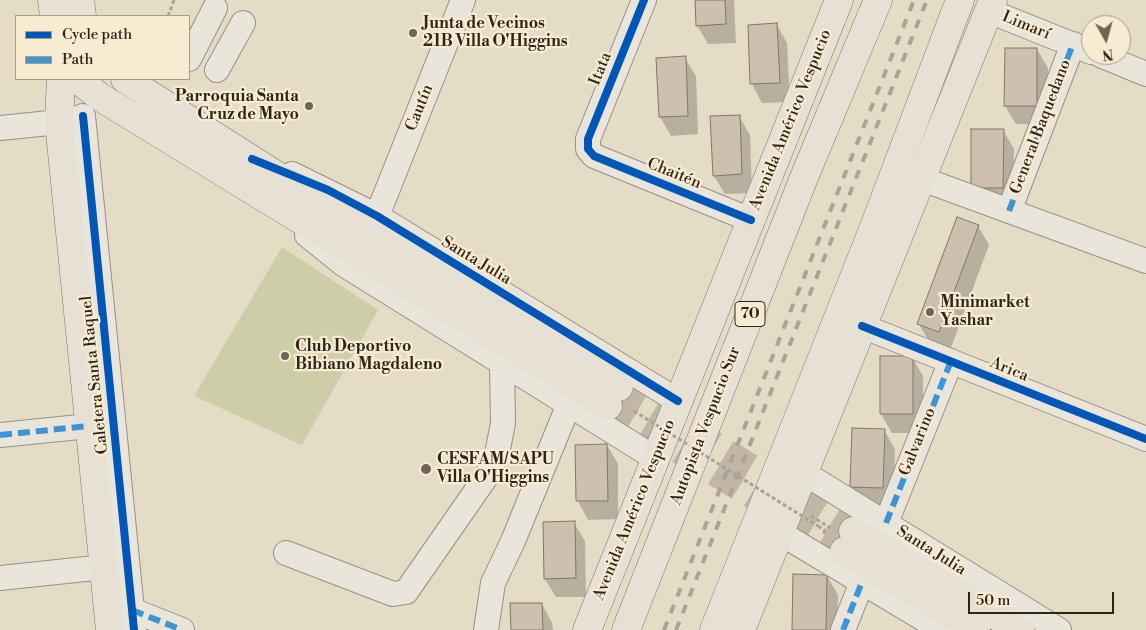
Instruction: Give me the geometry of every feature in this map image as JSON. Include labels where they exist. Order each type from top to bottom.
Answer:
[{"type":"main road","points":[[52,0],[54,15]]},
{"type":"main road","name":"Avenida Américo Vespucio","points":[[586,630],[839,0]]},
{"type":"main road","name":"Autopista Vespucio Sur","points":[[626,630],[803,180],[878,0]]},
{"type":"main road","points":[[714,630],[876,222],[960,0]]},
{"type":"main road","points":[[741,630],[790,527],[804,473],[991,5]]},
{"type":"main road","points":[[110,630],[90,426],[71,119],[75,80],[273,203],[620,401]]},
{"type":"main road","name":"Santa Julia","points":[[146,87],[620,401]]},
{"type":"main road","name":"Santa Julia","points":[[976,630],[849,541],[1020,630]]},
{"type":"street","name":"Itata","points":[[588,150],[588,139],[644,0]]},
{"type":"street","name":"Cautín","points":[[377,216],[457,2]]},
{"type":"street","name":"Limarí","points":[[991,5],[1081,48]]},
{"type":"street","points":[[190,57],[215,8]]},
{"type":"street","points":[[190,59],[225,74],[243,23]]},
{"type":"street","name":"General Baquedano","points":[[1009,210],[1081,50]]},
{"type":"street","points":[[1124,65],[1146,74]]},
{"type":"street","name":"Santa Julia","points":[[0,128],[71,119],[119,108],[146,87]]},
{"type":"street","name":"Caletera Santa Raquel","points":[[71,119],[133,620]]},
{"type":"street","name":"Chaitén","points":[[588,150],[594,156],[751,220]]},
{"type":"street","name":"Santa Julia","points":[[252,159],[328,190],[377,216],[678,401]]},
{"type":"street","points":[[922,179],[1146,261]]},
{"type":"street","points":[[273,203],[344,264],[655,458]]},
{"type":"street","name":"Arica","points":[[862,326],[1146,439]]},
{"type":"street","name":"Galvarino","points":[[886,523],[951,361]]},
{"type":"street","points":[[286,553],[393,594],[406,592],[488,474],[498,449],[503,423],[502,363]]},
{"type":"street","points":[[486,630],[493,583],[513,541],[569,404]]},
{"type":"street","points":[[0,435],[90,426]]},
{"type":"street","name":"Santa Julia","points":[[804,473],[1058,630]]},
{"type":"street","points":[[790,527],[862,582],[942,630]]},
{"type":"street","points":[[0,578],[104,567]]},
{"type":"street","points":[[843,630],[862,582]]},
{"type":"street","points":[[133,620],[182,630]]},
{"type":"path","points":[[168,15],[174,0]]},
{"type":"path","points":[[620,401],[826,531]]},
{"type":"path","points":[[790,527],[824,535],[829,527],[804,512]]},
{"type":"green space","name":"Club Deportivo Bibiano Magdaleno","points":[[282,247],[378,310],[302,445],[194,396]]},
{"type":"building","points":[[695,0],[725,0],[726,24],[696,26]]},
{"type":"building","points":[[777,23],[780,83],[750,84],[748,25]]},
{"type":"building","points":[[1005,48],[1037,48],[1037,106],[1004,106]]},
{"type":"building","points":[[686,56],[688,116],[659,117],[656,58]]},
{"type":"building","points":[[740,115],[742,174],[713,176],[710,116]]},
{"type":"building","points":[[971,129],[1004,129],[1003,188],[971,188]]},
{"type":"building","points":[[957,217],[979,225],[939,332],[917,324]]},
{"type":"building","points":[[880,356],[913,356],[913,414],[880,414]]},
{"type":"building","points":[[852,428],[885,429],[883,488],[850,487]]},
{"type":"building","points":[[607,444],[608,501],[576,501],[575,445]]},
{"type":"building","points":[[575,521],[576,578],[544,579],[543,522]]},
{"type":"building","points":[[793,574],[827,575],[826,630],[792,630]]},
{"type":"building","points":[[510,603],[542,603],[543,630],[511,630]]},
{"type":"tunnel","points":[[619,387],[853,531]]},
{"type":"tunnel","points":[[608,406],[844,551]]},
{"type":"railway","points":[[664,630],[914,0]]},
{"type":"railway","points":[[676,630],[927,0]]},
{"type":"marked path","points":[[1009,211],[1073,44]]},
{"type":"marked path","points":[[886,523],[951,361]]},
{"type":"marked path","points":[[0,435],[89,426]]},
{"type":"marked path","points":[[843,630],[862,582]]},
{"type":"marked path","points":[[132,610],[182,630]]},
{"type":"cycle path","points":[[644,0],[588,139],[588,149],[594,156],[751,220]]},
{"type":"cycle path","points":[[83,116],[134,630]]},
{"type":"cycle path","points":[[252,159],[328,190],[377,216],[678,401]]},
{"type":"cycle path","points":[[862,326],[1146,439]]},
{"type":"place","name":"Junta de Vecinos 21B Villa O'Higgins","points":[[413,33]]},
{"type":"place","name":"Parroquia Santa Cruz de Mayo","points":[[309,106]]},
{"type":"place","name":"Minimarket Yashar","points":[[930,312]]},
{"type":"place","name":"Club Deportivo Bibiano Magdaleno","points":[[285,356]]},
{"type":"place","name":"CESFAM/ SAPU Villa O'Higgins","points":[[426,469]]}]
